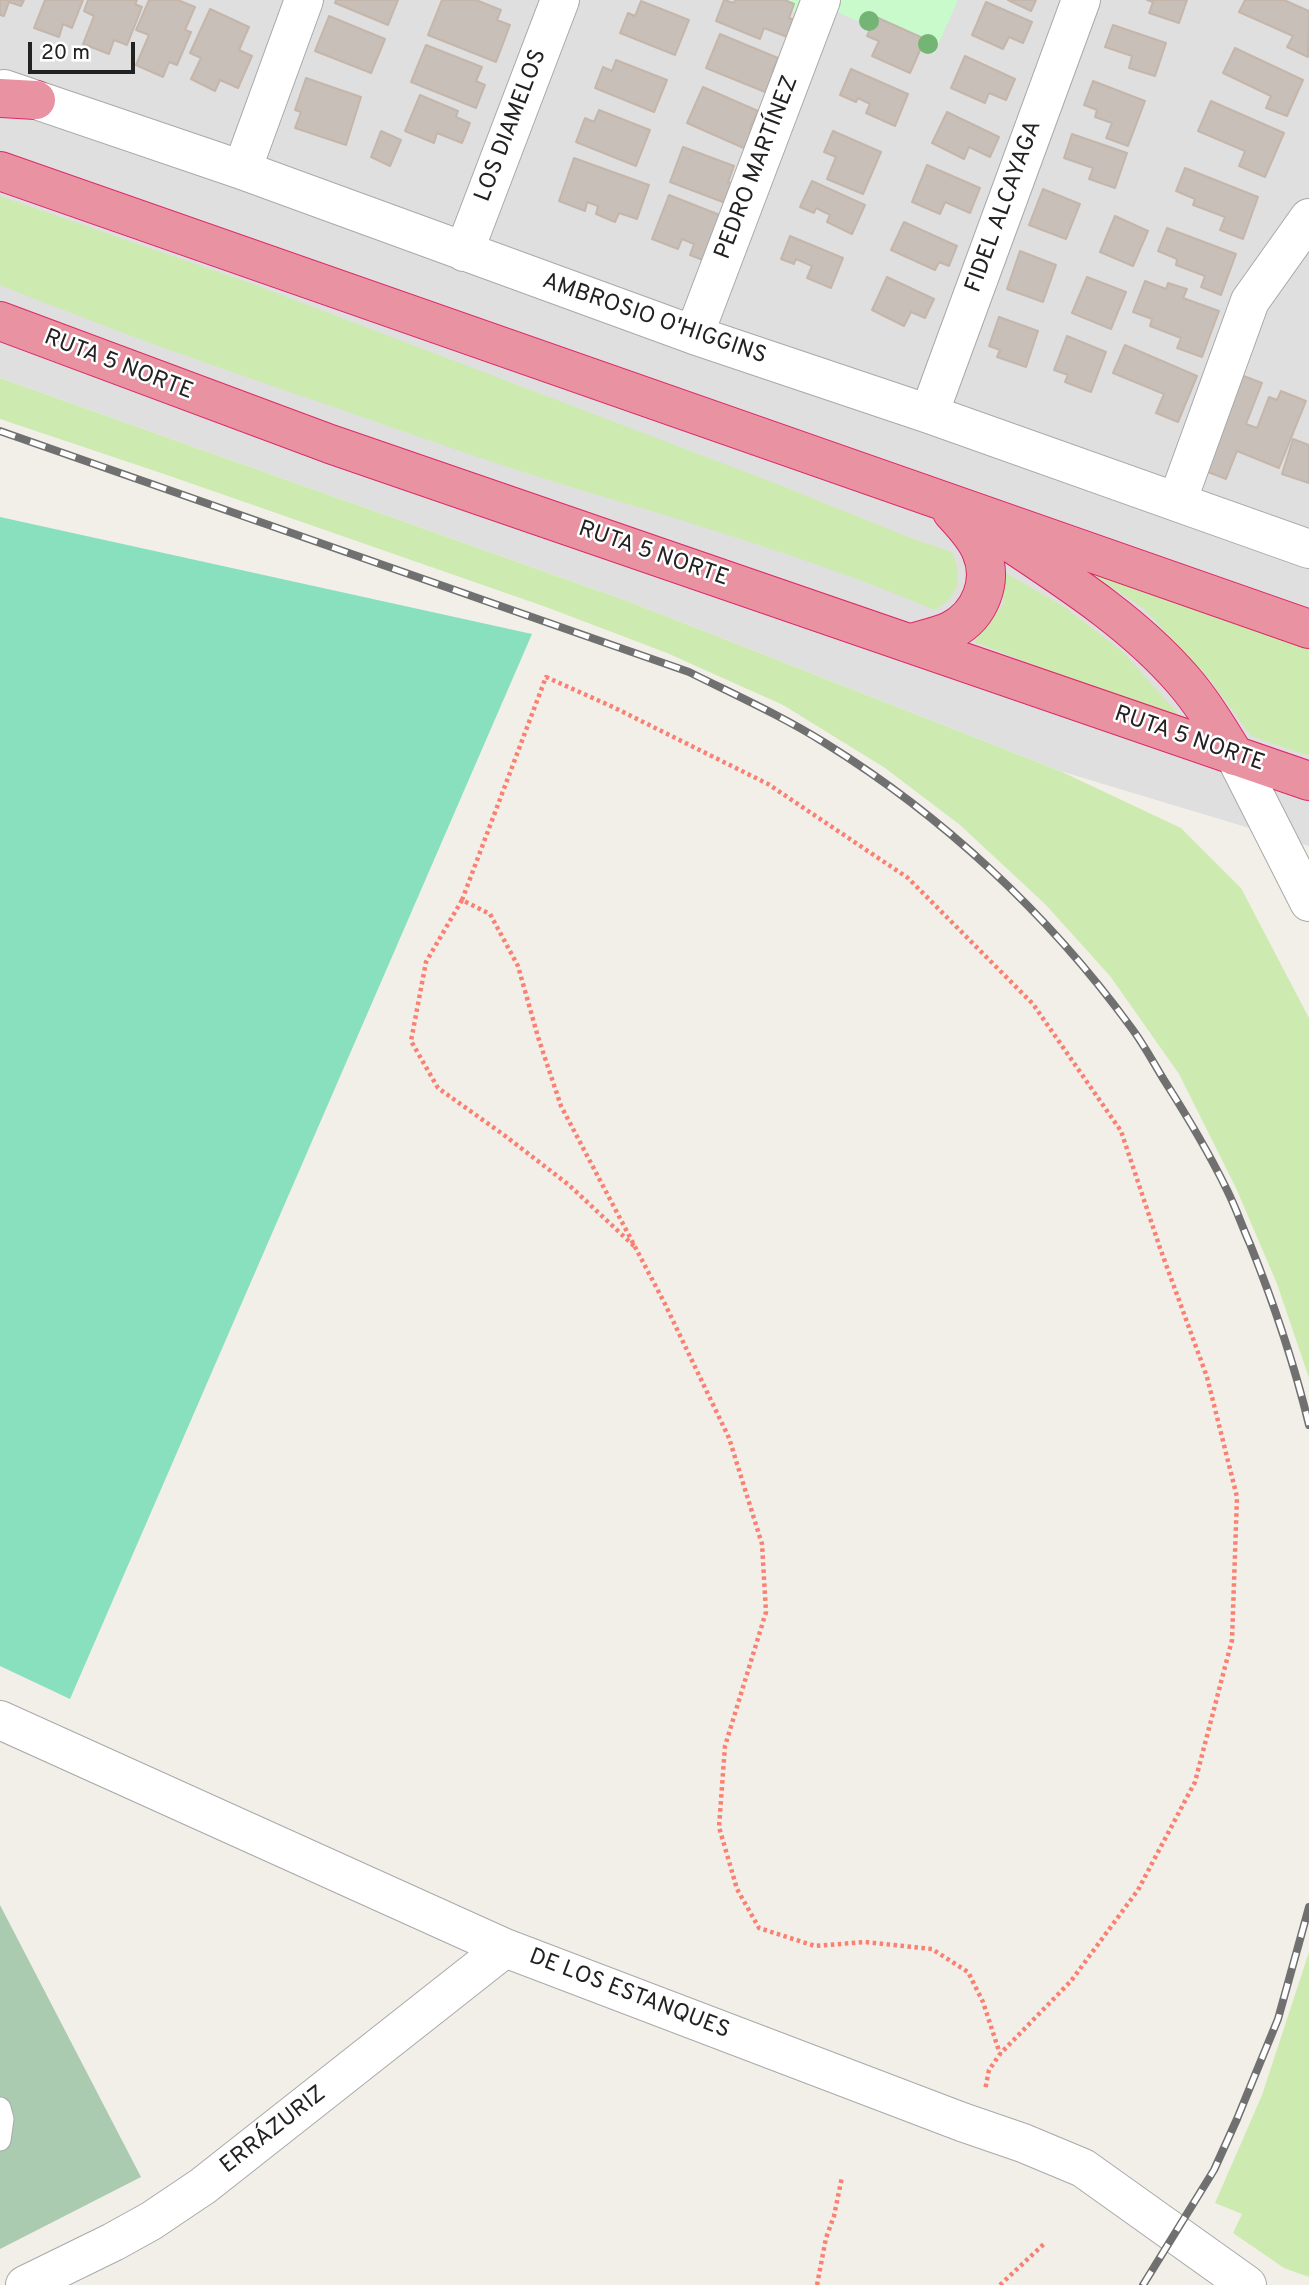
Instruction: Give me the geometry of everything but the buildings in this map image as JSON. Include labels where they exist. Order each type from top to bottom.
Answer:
[{"type":"highway","points":[[0,172],[1309,629]]},
{"type":"highway","name":"RUTA 5 NORTE","points":[[0,321],[330,444],[1309,781]]},
{"type":"highway","points":[[911,643],[942,635],[959,626],[974,612],[985,587],[986,571],[982,552],[972,534],[944,503]]},
{"type":"highway","points":[[944,503],[1013,544],[1132,630],[1184,682],[1235,756]]},
{"type":"street","points":[[242,170],[304,0]]},
{"type":"street","name":"LOS DIAMELOS","points":[[464,252],[560,0]]},
{"type":"street","name":"PEDRO MARTÍNEZ","points":[[694,335],[822,0]]},
{"type":"street","name":"FIDEL ALCAYAGA","points":[[929,414],[1081,0]]},
{"type":"street","name":"AMBROSIO O'HIGGINS","points":[[0,88],[18,99],[242,170],[694,335],[929,414],[1309,549]]},
{"type":"street","points":[[1177,502],[1250,301],[1309,218]]},
{"type":"street","points":[[1235,756],[1309,902]]},
{"type":"street","name":"DE LOS ESTANQUES","points":[[0,1720],[505,1948],[1083,2168],[1247,2285]]},
{"type":"street","name":"ERRÁZURIZ","points":[[25,2285],[132,2232],[203,2186],[505,1948]]},
{"type":"lane","points":[[0,2108],[3,2119],[0,2140]]},
{"type":"path","points":[[634,1246],[569,1185],[438,1088],[411,1041],[426,962],[462,900],[546,677],[768,784],[908,878],[1033,1004],[1121,1130],[1207,1377],[1237,1497],[1232,1640],[1195,1782],[1138,1890],[1071,1981],[1000,2054],[989,2070],[979,2128]]},
{"type":"path","points":[[462,900],[490,914],[518,966],[561,1106],[664,1302],[729,1437],[762,1544],[766,1612],[725,1746],[719,1827],[737,1889],[759,1928],[815,1946],[865,1942],[932,1949],[968,1972],[983,2002],[1000,2054]]},
{"type":"path","points":[[817,2285],[842,2177]]},
{"type":"path","points":[[1000,2285],[1046,2242]]},
{"type":"shaded area","points":[[0,0],[1309,0],[1309,846],[1060,771],[630,602],[0,378]]},
{"type":"green space","points":[[764,0],[958,0],[934,54],[821,5],[801,15]]},
{"type":"green space","points":[[0,196],[250,283],[952,552],[958,570],[957,585],[950,598],[935,610],[805,560],[456,450],[122,333],[0,285]]},
{"type":"green space","points":[[0,378],[630,602],[1060,771],[1181,828],[1241,888],[1309,1018],[1309,1378],[1277,1284],[1236,1188],[1179,1074],[1110,976],[1045,904],[960,825],[885,768],[783,705],[667,653],[546,607],[0,419]]},
{"type":"green space","points":[[0,517],[532,634],[70,1699],[0,1666]]},
{"type":"green space","points":[[1075,562],[1309,647],[1309,756],[1251,736],[1211,681],[1144,609]]},
{"type":"green space","points":[[1004,572],[1066,608],[1123,652],[1185,722],[974,642],[1003,604]]},
{"type":"green space","points":[[0,1905],[141,2177],[0,2249]]},
{"type":"green space","points":[[1309,1952],[1309,2277],[1284,2268],[1233,2233],[1242,2214],[1215,2203],[1262,2095]]},
{"type":"railway","points":[[0,431],[689,672],[809,733],[911,802],[952,835],[1029,906],[1098,985],[1144,1046],[1197,1135],[1233,1204],[1275,1311],[1309,1425]]},
{"type":"railway","points":[[1143,2285],[1214,2170],[1237,2119],[1278,2019],[1309,1907]]}]
